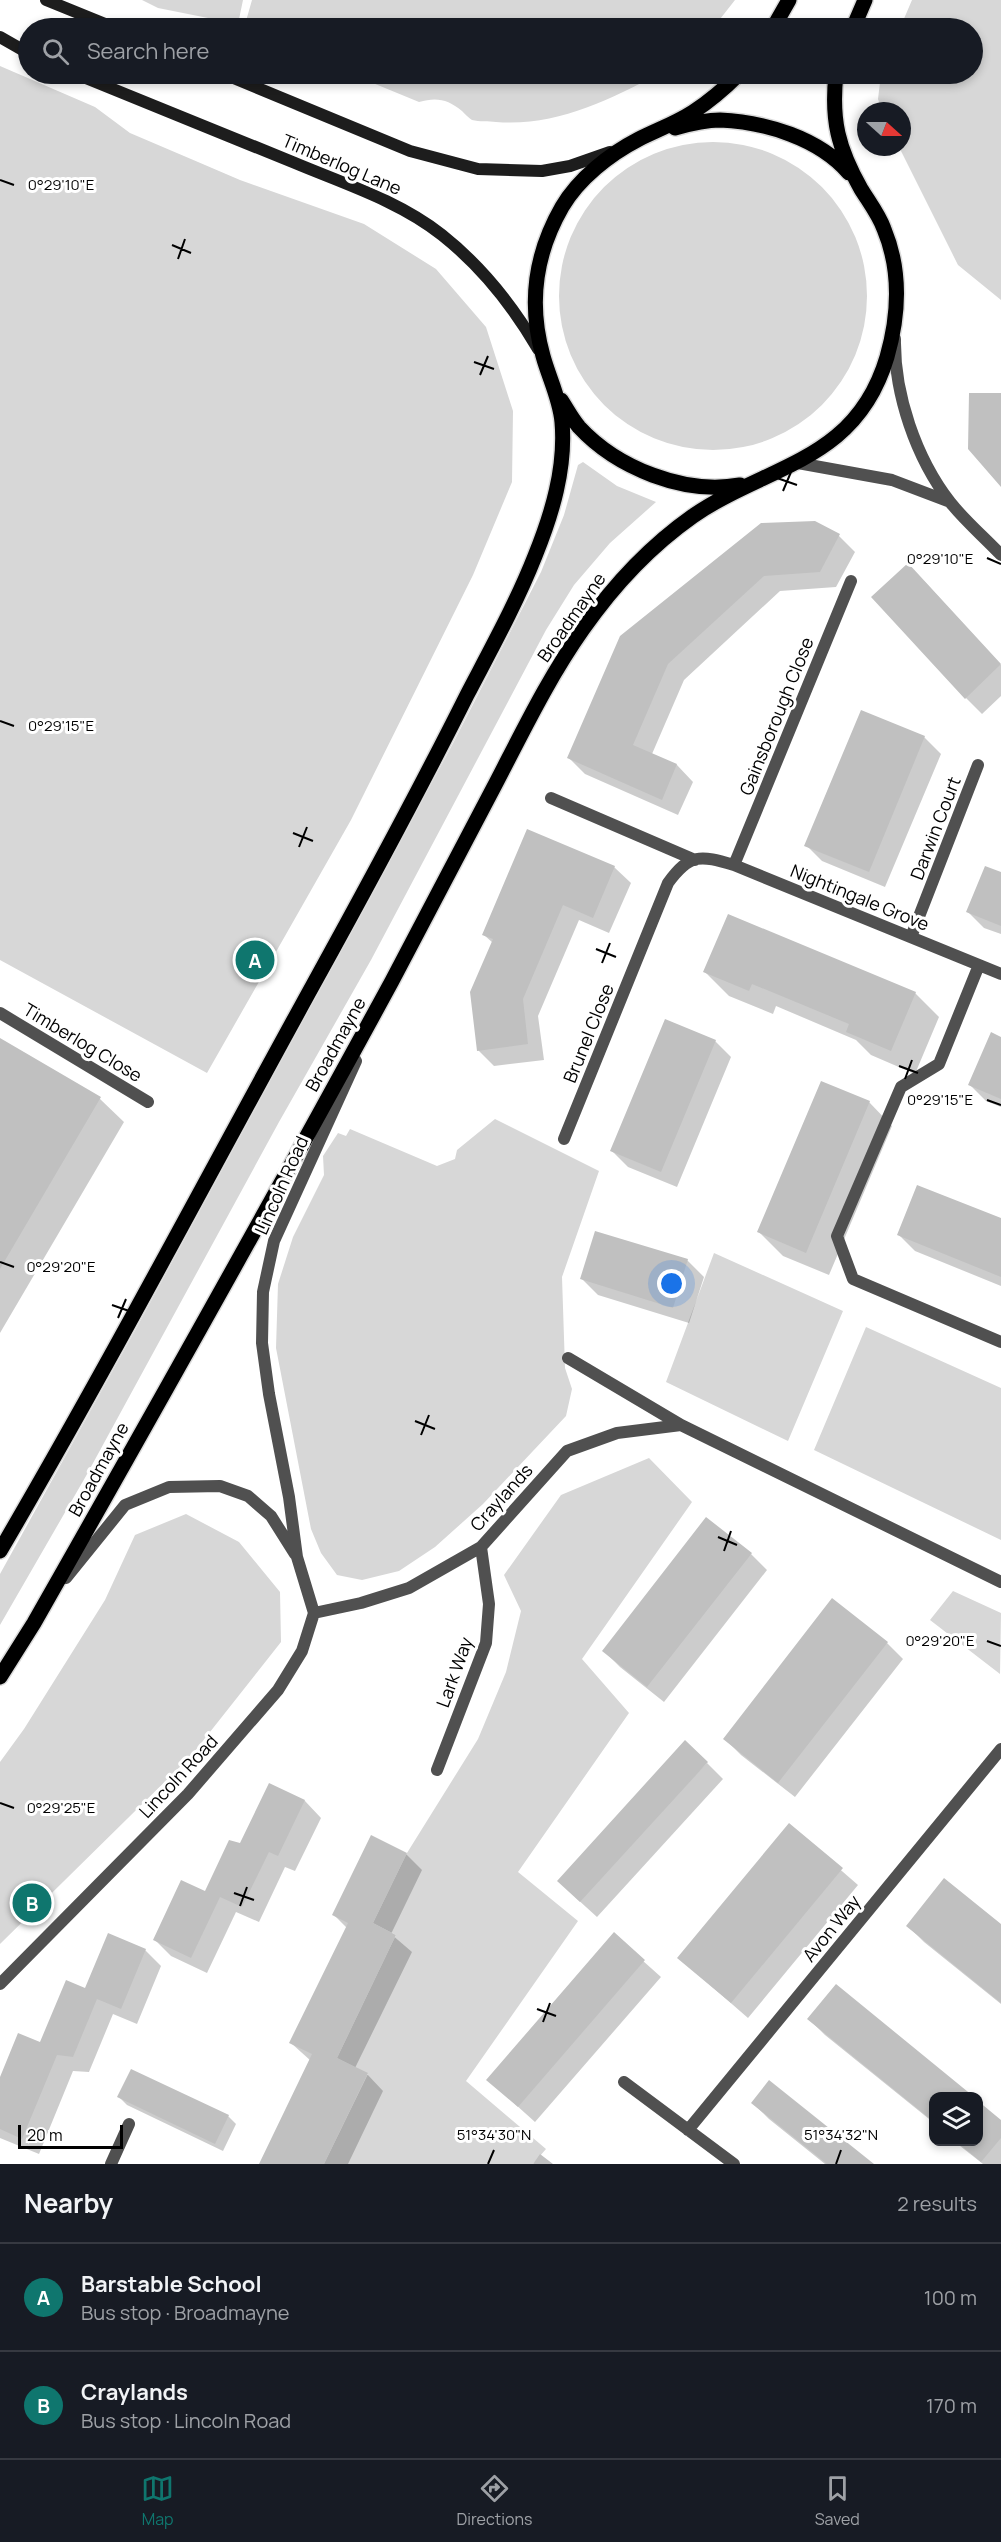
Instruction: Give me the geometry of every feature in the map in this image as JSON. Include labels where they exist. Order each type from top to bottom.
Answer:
[{"type":"main road","points":[[46,0],[90,18]]},
{"type":"main road","points":[[779,18],[789,0]]},
{"type":"main road","points":[[857,18],[865,0]]},
{"type":"main road","points":[[0,37],[18,47]]},
{"type":"main road","name":"Timberlog Lane","points":[[101,84],[368,193],[418,218],[441,234],[484,274],[528,331],[543,358]]},
{"type":"main road","points":[[248,84],[410,151],[478,169],[542,171],[570,166],[599,157],[640,138]]},
{"type":"main road","name":"Broadmayne","points":[[657,132],[692,113],[729,84]]},
{"type":"main road","name":"Broadmayne","points":[[0,1677],[34,1623],[392,981],[559,665],[593,614],[656,544],[694,515],[724,497],[798,463],[826,446],[850,423],[869,398],[886,360],[896,317],[897,279],[883,226],[839,144],[834,123],[835,84]]},
{"type":"main road","name":"Broadmayne","points":[[0,1551],[373,876],[514,605],[540,543],[556,493],[563,442],[562,416],[543,358],[534,300],[536,273],[544,244],[564,204],[586,177],[610,157],[640,138],[657,132],[718,120],[775,130],[821,150],[841,163],[859,185]]},
{"type":"main road","name":"Broadmayne","points":[[555,389],[578,426],[602,448],[626,463],[648,472],[699,486],[730,487],[758,482]]},
{"type":"street","points":[[896,317],[895,348],[901,396],[924,457],[951,502],[1001,555]]},
{"type":"street","points":[[798,463],[892,480],[951,502]]},
{"type":"street","name":"Gainsborough Close","points":[[734,865],[851,581]]},
{"type":"street","name":"Darwin Court","points":[[911,937],[978,765]]},
{"type":"street","name":"Nightingale Grove","points":[[551,798],[700,859],[734,865],[1001,974]]},
{"type":"street","name":"Brunel Close","points":[[564,1139],[668,883],[681,865],[700,859]]},
{"type":"street","points":[[979,965],[939,1064],[901,1087],[837,1236],[852,1279],[1001,1341]]},
{"type":"street","name":"Lincoln Road","points":[[0,1984],[188,1794],[278,1690],[302,1651],[314,1613],[297,1557],[289,1497],[269,1394],[262,1343],[263,1292],[274,1241],[392,981]]},
{"type":"street","name":"Timberlog Close","points":[[0,1013],[148,1102]]},
{"type":"street","points":[[568,1358],[681,1425],[1001,1582]]},
{"type":"street","name":"Craylands","points":[[314,1613],[361,1603],[409,1588],[481,1546],[567,1451],[617,1433],[681,1425]]},
{"type":"street","name":"Lincoln Road","points":[[34,1623],[85,1552],[125,1505],[170,1487],[220,1486],[248,1496],[271,1516],[297,1557]]},
{"type":"street","name":"Lark Way","points":[[437,1770],[486,1643],[489,1604],[481,1546]]},
{"type":"street","name":"Avon Way","points":[[688,2130],[1001,1749]]},
{"type":"street","points":[[624,2082],[734,2164]]},
{"type":"street","points":[[111,2164],[129,2124]]},
{"type":"shaded area","points":[[142,0],[243,0],[239,18],[208,18],[158,8]]},
{"type":"shaded area","points":[[252,0],[735,0],[721,18],[247,18]]},
{"type":"shaded area","points":[[912,0],[1001,0],[1001,300],[958,265],[904,156],[911,156],[911,102],[879,102],[878,99],[880,84],[983,84],[983,18],[904,18]]},
{"type":"shaded area","points":[[0,66],[18,74],[18,84],[42,84],[95,107],[130,133],[240,180],[364,224],[436,269],[486,327],[513,411],[512,482],[473,575],[351,820],[207,1073],[0,960]]},
{"type":"shaded area","points":[[375,84],[639,84],[580,110],[560,116],[518,122],[472,120],[447,102],[436,99],[419,102]]},
{"type":"shaded area","points":[[713,142],[743,145],[772,154],[786,160],[822,187],[849,223],[855,237],[864,266],[867,296],[864,326],[855,355],[849,369],[822,405],[786,432],[772,438],[743,447],[713,450],[683,447],[654,438],[640,432],[604,405],[577,369],[571,355],[562,326],[559,296],[562,266],[571,237],[577,223],[604,187],[640,160],[654,154],[683,145]]},
{"type":"shaded area","points":[[583,462],[617,486],[656,502],[610,543],[574,585],[546,630],[371,960],[279,1122],[86,1476],[0,1625],[0,1574],[138,1325],[450,749],[541,572],[564,515],[578,465]]},
{"type":"shaded area","points":[[495,1119],[599,1171],[562,1277],[565,1368],[572,1389],[566,1416],[483,1504],[435,1547],[399,1571],[362,1580],[337,1575],[321,1553],[311,1529],[276,1348],[278,1284],[293,1237],[324,1175],[323,1156],[338,1133],[346,1136],[350,1129],[437,1166],[455,1159],[457,1150]]},
{"type":"shaded area","points":[[714,1253],[843,1311],[788,1441],[666,1382]]},
{"type":"shaded area","points":[[866,1327],[1001,1388],[1001,1540],[814,1450]]},
{"type":"shaded area","points":[[649,1458],[692,1502],[582,1659],[629,1713],[518,1872],[578,1921],[466,2081],[546,2149],[533,2164],[324,2164],[368,2074],[337,2058],[396,1935],[373,1923],[407,1853],[478,1739],[506,1672],[521,1611],[504,1575],[561,1495]]},
{"type":"shaded area","points":[[186,1514],[239,1542],[280,1592],[281,1642],[191,1756],[0,1944],[0,1762],[24,1729],[105,1600],[135,1535]]},
{"type":"shaded area","points":[[953,1591],[1001,1613],[1000,1674],[930,1620]]},
{"type":"building","points":[[969,393],[1001,393],[1001,487],[968,449]]},
{"type":"building","points":[[815,521],[840,534],[820,572],[764,576],[668,664],[633,745],[677,764],[662,800],[567,758],[620,636],[761,523]]},
{"type":"building","points":[[908,563],[1001,664],[965,699],[871,597]]},
{"type":"building","points":[[861,710],[925,736],[869,872],[804,846]]},
{"type":"building","points":[[527,829],[615,866],[593,918],[563,905],[523,999],[528,1044],[477,1051],[470,992],[493,939],[482,935]]},
{"type":"building","points":[[985,866],[1001,872],[1001,926],[966,912]]},
{"type":"building","points":[[728,914],[916,992],[891,1051],[846,1032],[849,1024],[752,984],[749,991],[703,972]]},
{"type":"building","points":[[665,1019],[716,1040],[661,1172],[610,1151]]},
{"type":"building","points":[[991,1032],[1001,1037],[1001,1099],[968,1085]]},
{"type":"building","points":[[0,1038],[101,1097],[0,1269]]},
{"type":"building","points":[[821,1081],[870,1101],[806,1253],[757,1232]]},
{"type":"building","points":[[917,1185],[1001,1218],[1001,1277],[897,1235]]},
{"type":"building","points":[[595,1231],[688,1259],[673,1308],[580,1279]]},
{"type":"building","points":[[706,1517],[752,1553],[647,1687],[602,1651]]},
{"type":"building","points":[[832,1598],[888,1642],[778,1783],[723,1739]]},
{"type":"building","points":[[685,1740],[708,1762],[580,1902],[557,1881]]},
{"type":"building","points":[[269,1783],[305,1800],[278,1856],[269,1852],[242,1907],[220,1897],[191,1958],[153,1940],[181,1880],[205,1891],[229,1840],[240,1843]]},
{"type":"building","points":[[789,1823],[843,1868],[731,2003],[677,1958]]},
{"type":"building","points":[[371,1835],[407,1853],[373,1923],[396,1935],[337,2058],[368,2073],[324,2164],[259,2164],[312,2054],[289,2043],[348,1923],[332,1915]]},
{"type":"building","points":[[944,1878],[1001,1924],[1001,2003],[906,1926]]},
{"type":"building","points":[[614,1932],[645,1960],[518,2107],[486,2080]]},
{"type":"building","points":[[108,1933],[146,1949],[121,2009],[97,1999],[73,2057],[57,2055],[22,2139],[0,2129],[0,2077],[18,2033],[40,2042],[66,1980],[85,1988]]},
{"type":"building","points":[[836,1984],[968,2092],[929,2092],[929,2118],[807,2019]]},
{"type":"building","points":[[131,2069],[229,2115],[215,2144],[117,2097]]},
{"type":"building","points":[[769,2080],[874,2164],[827,2164],[751,2103]]},
{"type":"building","points":[[983,2105],[1001,2120],[1001,2138],[981,2162],[962,2146],[983,2146]]},
{"type":"building","points":[[540,2154],[553,2164],[533,2164]]},
{"type":"place","name":"Barstable School","points":[[255,960]]},
{"type":"place","name":"Craylands","points":[[32,1903]]}]
